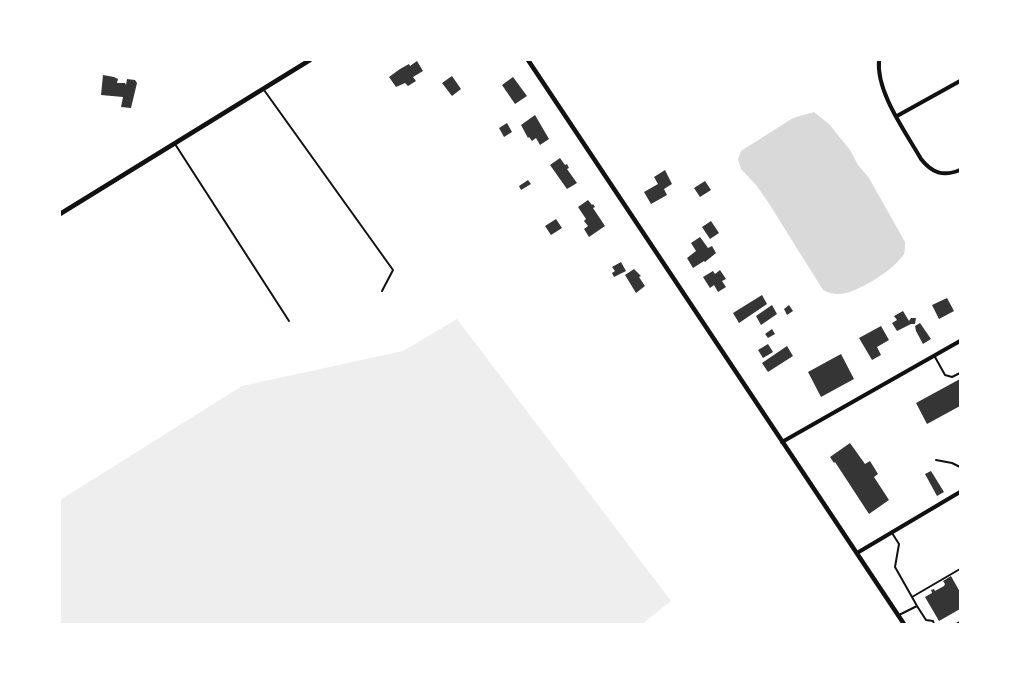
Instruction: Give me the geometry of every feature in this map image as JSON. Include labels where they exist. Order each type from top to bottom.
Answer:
[{"type":"street","points":[[60,214],[310,60]]},
{"type":"street","points":[[528,60],[904,624]]},
{"type":"street","points":[[879,60],[880,83],[921,158],[931,170],[939,174],[949,174],[960,170]]},
{"type":"street","points":[[897,116],[960,81]]},
{"type":"street","points":[[782,442],[960,341]]},
{"type":"street","points":[[857,554],[960,492]]},
{"type":"lane","points":[[263,88],[393,270],[382,292]]},
{"type":"lane","points":[[174,144],[289,321]]},
{"type":"lane","points":[[934,356],[946,376],[952,377],[960,373]]},
{"type":"lane","points":[[936,460],[952,463],[960,467]]},
{"type":"lane","points":[[892,532],[899,544],[895,567],[926,620],[933,621],[934,624]]},
{"type":"lane","points":[[912,596],[960,569]]},
{"type":"lane","points":[[898,615],[917,606]]},
{"type":"shaded area","points":[[814,112],[829,124],[850,150],[858,165],[869,178],[905,242],[904,254],[894,266],[869,283],[843,294],[834,294],[823,290],[768,202],[741,169],[738,159],[741,151],[793,118]]},
{"type":"shaded area","points":[[457,319],[671,601],[642,624],[60,624],[60,500],[242,386],[403,351]]},
{"type":"building","points":[[417,61],[423,71],[413,77],[416,81],[408,86],[405,83],[396,87],[389,77]]},
{"type":"building","points":[[103,75],[114,77],[118,79],[117,83],[125,83],[126,85],[127,79],[135,80],[137,83],[131,108],[121,107],[123,97],[101,95]]},
{"type":"building","points":[[452,76],[461,89],[452,96],[442,83]]},
{"type":"building","points":[[513,77],[527,96],[515,104],[502,85]]},
{"type":"building","points":[[535,115],[549,139],[540,145],[536,138],[532,141],[528,138],[521,125]]},
{"type":"building","points":[[507,123],[512,132],[504,137],[499,128]]},
{"type":"building","points":[[560,158],[565,165],[567,164],[569,168],[567,169],[577,183],[567,189],[550,165]]},
{"type":"building","points":[[665,170],[672,184],[664,189],[667,195],[651,204],[644,192],[658,184],[654,177]]},
{"type":"building","points":[[528,180],[531,184],[521,190],[519,186]]},
{"type":"building","points":[[705,181],[711,190],[700,197],[694,188]]},
{"type":"building","points":[[588,200],[595,207],[593,208],[605,226],[589,237],[584,229],[588,226],[584,221],[586,219],[578,207]]},
{"type":"building","points":[[556,219],[562,228],[551,235],[545,226]]},
{"type":"building","points":[[711,221],[719,233],[710,239],[702,227]]},
{"type":"building","points":[[700,237],[708,248],[712,246],[716,253],[705,262],[693,268],[687,258],[696,251],[691,243]]},
{"type":"building","points":[[621,262],[626,271],[614,277],[612,273],[615,271],[612,267]]},
{"type":"building","points":[[634,269],[641,276],[639,277],[645,286],[636,293],[625,275]]},
{"type":"building","points":[[720,270],[726,279],[722,281],[726,287],[718,292],[714,285],[710,288],[703,277],[713,271],[715,274]]},
{"type":"building","points":[[762,295],[767,304],[739,323],[733,313]]},
{"type":"building","points":[[947,298],[954,311],[939,319],[932,305]]},
{"type":"building","points":[[772,305],[777,314],[761,325],[756,316]]},
{"type":"building","points":[[789,305],[793,311],[787,315],[784,309]]},
{"type":"building","points":[[903,311],[909,321],[911,318],[916,318],[915,324],[897,331],[892,323],[897,320],[894,316]]},
{"type":"building","points":[[920,323],[931,339],[923,344],[915,326]]},
{"type":"building","points":[[881,326],[889,340],[877,347],[881,355],[872,360],[859,338]]},
{"type":"building","points":[[772,329],[775,334],[768,338],[765,334]]},
{"type":"building","points":[[768,344],[773,352],[763,358],[758,350]]},
{"type":"building","points":[[787,346],[793,356],[768,372],[762,363]]},
{"type":"building","points":[[841,354],[854,379],[821,397],[808,372]]},
{"type":"building","points":[[960,379],[960,406],[927,424],[916,403]]},
{"type":"building","points":[[850,443],[865,464],[870,461],[878,474],[874,477],[889,500],[869,514],[830,457]]},
{"type":"building","points":[[931,471],[944,492],[937,496],[925,474]]},
{"type":"building","points":[[951,576],[960,592],[960,609],[939,621],[925,597],[932,593],[931,590],[934,589],[935,591],[944,586],[943,581]]}]
